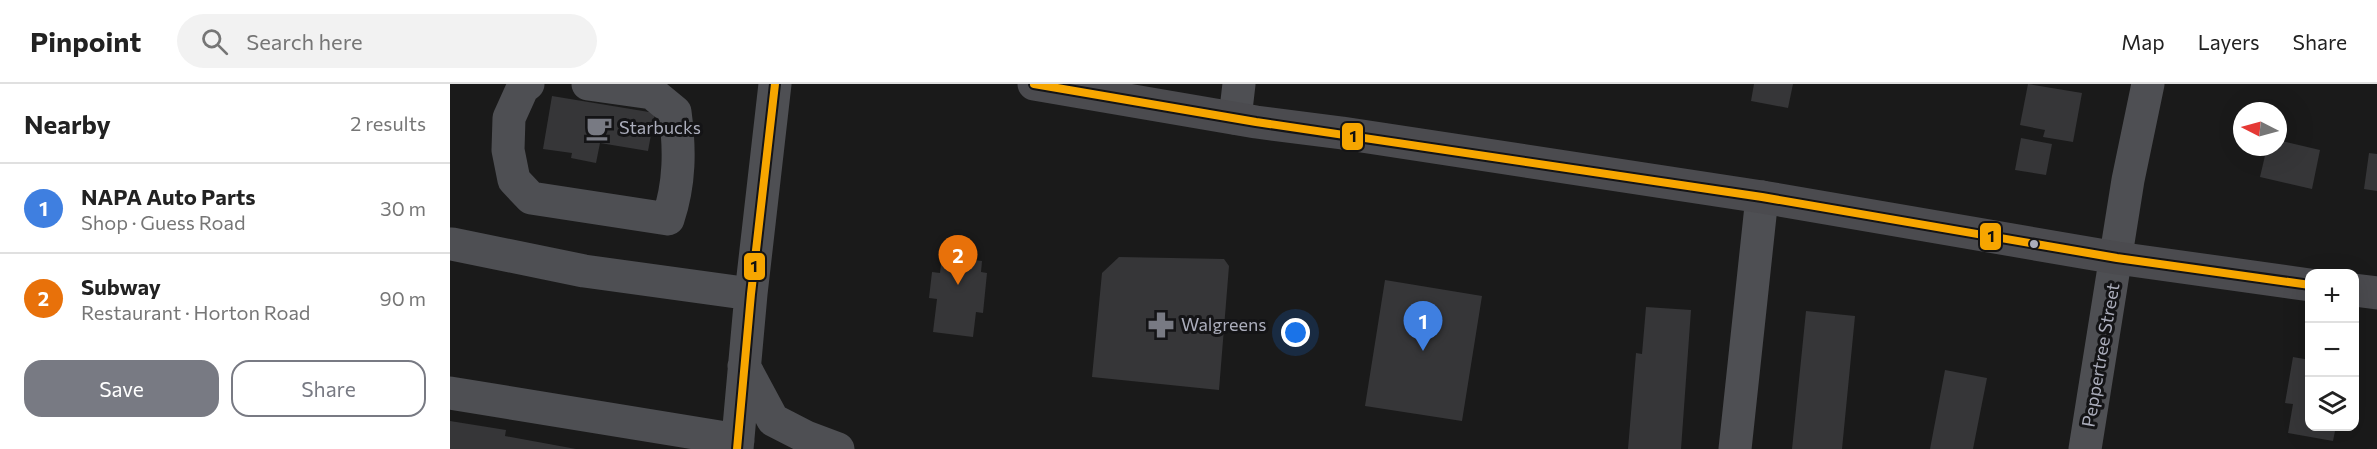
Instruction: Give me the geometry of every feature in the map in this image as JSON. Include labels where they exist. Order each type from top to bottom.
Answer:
[{"type":"main road","points":[[1034,84],[1235,118],[1762,197],[2117,258],[2305,284]]},
{"type":"main road","points":[[2359,291],[2377,293]]},
{"type":"street","points":[[528,84],[523,87],[510,118],[508,150],[514,180],[531,198],[668,219],[676,195],[680,147],[675,112],[652,93],[588,84]]},
{"type":"street","points":[[450,393],[737,445],[751,294],[775,84]]},
{"type":"street","points":[[1235,118],[1239,84]]},
{"type":"street","name":"Peppertree Street","points":[[2085,449],[2128,180],[2148,84]]},
{"type":"street","points":[[1735,449],[1762,197]]},
{"type":"street","points":[[452,244],[596,273],[751,294]]},
{"type":"street","points":[[744,366],[773,420],[806,437],[838,449]]},
{"type":"building","points":[[1754,84],[1793,84],[1788,108],[1751,101]]},
{"type":"building","points":[[2028,84],[2082,93],[2073,142],[2043,137],[2045,130],[2020,125]]},
{"type":"building","name":"Starbucks","points":[[552,96],[655,113],[648,151],[600,143],[596,163],[571,158],[572,153],[543,149]]},
{"type":"building","points":[[2021,138],[2052,144],[2046,175],[2015,170]]},
{"type":"building","points":[[2287,142],[2320,150],[2312,189],[2260,177],[2265,156],[2287,156]]},
{"type":"building","points":[[2369,153],[2377,154],[2377,191],[2364,189]]},
{"type":"building","points":[[942,256],[982,261],[981,272],[987,273],[983,313],[976,312],[973,337],[933,332],[937,299],[929,298],[932,272],[940,273]]},
{"type":"building","name":"Walgreens","points":[[1119,257],[1224,259],[1229,266],[1219,390],[1092,377],[1102,273]]},
{"type":"building","points":[[1385,280],[1482,296],[1462,421],[1365,406]]},
{"type":"building","points":[[1646,307],[1691,310],[1681,449],[1628,449],[1636,353],[1642,354]]},
{"type":"building","points":[[1806,311],[1855,316],[1842,449],[1792,449]]},
{"type":"building","points":[[2293,357],[2305,359],[2305,431],[2335,431],[2333,441],[2288,433],[2293,404],[2285,403]]},
{"type":"building","points":[[1945,370],[1987,378],[1973,449],[1930,449]]},
{"type":"building","points":[[450,421],[506,430],[505,436],[576,449],[450,449]]},
{"type":"transit line","name":"1","points":[[737,449],[751,294],[775,84]]},
{"type":"transit line","name":"1","points":[[1034,84],[1256,122],[1762,197],[2117,258],[2305,284]]},
{"type":"place","name":"Starbucks","points":[[599,128]]},
{"type":"place","name":"Subway","points":[[958,285]]},
{"type":"place","name":"Walgreens","points":[[1161,325]]},
{"type":"place","name":"NAPA Auto Parts","points":[[1423,351]]}]
